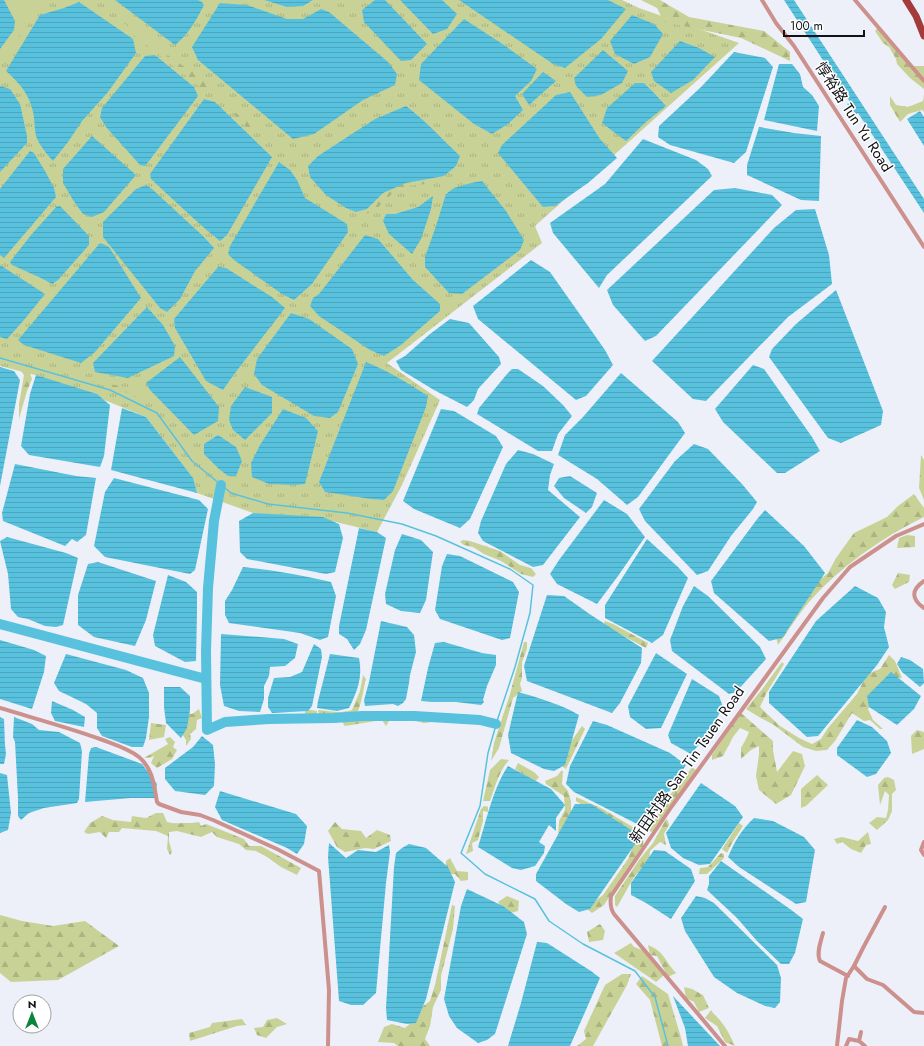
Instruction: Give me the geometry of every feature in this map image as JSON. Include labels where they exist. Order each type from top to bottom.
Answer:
[{"type":"main road","points":[[906,0],[916,16],[924,36]]},
{"type":"street","name":"惇裕路 Tun Yu Road","points":[[762,0],[776,23],[794,46],[924,247]]},
{"type":"street","points":[[855,0],[924,81]]},
{"type":"street","name":"新田村路 San Tin Tsuen Road","points":[[725,1046],[614,914],[610,901],[672,806],[823,598],[850,567],[896,536],[924,524]]},
{"type":"street","points":[[924,581],[915,589],[914,594],[915,600],[924,608]]},
{"type":"street","points":[[0,708],[92,736],[127,750],[139,758],[149,770],[153,780],[157,802],[159,804],[181,812],[213,820],[277,849],[319,872],[329,990],[328,1046]]},
{"type":"street","points":[[924,842],[921,850],[924,854]]},
{"type":"street","points":[[837,1046],[846,978],[854,966],[885,907]]},
{"type":"street","points":[[823,933],[818,958],[820,961],[848,976]]},
{"type":"street","points":[[854,966],[867,979],[882,984],[914,1012],[924,1013]]},
{"type":"street","points":[[860,1041],[861,1032]]},
{"type":"street","points":[[846,1046],[849,1039],[860,1041],[865,1046]]},
{"type":"green space","points":[[0,0],[622,0],[639,8],[739,43],[535,226],[542,243],[387,363],[440,400],[402,485],[377,532],[332,521],[253,513],[197,493],[191,476],[146,417],[39,376],[0,366]]},
{"type":"green space","points":[[0,0],[37,0],[36,14],[0,61]]},
{"type":"green space","points":[[641,0],[660,0],[689,17],[764,31],[790,52],[790,61],[741,38],[664,22],[657,8]]},
{"type":"green space","points":[[118,20],[136,31],[186,68],[195,70],[196,80],[208,80],[208,93],[115,22]]},
{"type":"green space","points":[[879,26],[913,66],[924,66],[924,89],[910,78],[897,64],[896,59],[889,47],[883,43],[875,31]]},
{"type":"green space","points":[[924,94],[924,112],[922,110],[908,114],[900,122],[890,105],[890,96],[896,105],[908,107],[923,101]]},
{"type":"green space","points":[[237,105],[257,122],[251,132],[231,111],[245,117]]},
{"type":"green space","points":[[421,178],[430,182],[426,184],[407,186],[395,191],[375,210],[366,214],[370,199],[384,189]]},
{"type":"green space","points":[[18,367],[29,370],[32,379],[19,419],[19,404],[24,375]]},
{"type":"green space","points":[[86,378],[136,390],[147,401],[128,393],[89,381]]},
{"type":"green space","points":[[921,455],[924,460],[924,500],[919,488]]},
{"type":"green space","points":[[914,494],[924,508],[924,517],[892,534],[862,554],[834,576],[809,602],[778,645],[775,633],[800,596],[828,573],[836,558],[854,533],[887,517],[898,506]]},
{"type":"green space","points":[[907,535],[915,536],[915,547],[897,548],[899,538]]},
{"type":"green space","points":[[463,540],[500,551],[520,565],[531,568],[536,574],[533,577],[521,574],[501,561],[484,554],[473,547],[464,545],[460,542]]},
{"type":"green space","points":[[898,573],[910,575],[909,582],[895,589],[892,585]]},
{"type":"green space","points":[[605,621],[648,643],[646,648],[603,625]]},
{"type":"green space","points":[[524,642],[527,642],[527,649],[522,662],[522,678],[520,684],[522,691],[513,698],[499,748],[491,761],[494,743],[510,694]]},
{"type":"green space","points":[[889,655],[895,661],[902,678],[892,679],[868,709],[873,720],[883,729],[880,729],[870,720],[864,721],[852,713],[835,741],[827,750],[816,751],[803,747],[774,725],[746,709],[782,662],[784,664],[760,707],[780,726],[812,744],[821,739],[828,728],[857,694],[867,674],[880,669]]},
{"type":"green space","points":[[363,675],[366,679],[357,713],[354,712],[352,715],[343,714],[328,721],[321,721],[318,710],[339,712],[352,710],[360,691]]},
{"type":"green space","points":[[199,709],[202,718],[197,720],[196,729],[190,734],[191,739],[186,746],[186,740],[177,726],[185,713],[192,714]]},
{"type":"green space","points":[[305,709],[317,711],[316,721],[296,721],[293,716],[305,714]]},
{"type":"green space","points":[[406,711],[427,713],[428,720],[432,722],[425,723],[402,718]]},
{"type":"green space","points":[[741,713],[773,741],[777,772],[793,751],[802,754],[805,766],[791,795],[776,804],[759,790],[756,776],[759,746],[751,750],[741,759],[741,748],[749,732],[740,728],[733,737],[723,756],[712,760],[712,755]]},
{"type":"green space","points":[[392,714],[395,719],[389,721],[386,726],[382,720],[345,726],[342,722],[349,720],[384,718]]},
{"type":"green space","points":[[151,723],[166,725],[164,737],[149,740]]},
{"type":"green space","points":[[582,726],[585,729],[566,769],[560,765],[568,746]]},
{"type":"green space","points":[[917,730],[924,732],[924,749],[912,754],[911,736]]},
{"type":"green space","points":[[170,737],[175,742],[173,747],[177,750],[172,759],[157,768],[151,763],[154,756],[144,758],[168,744],[165,739]]},
{"type":"green space","points":[[501,759],[509,760],[500,774],[490,801],[483,801],[490,770]]},
{"type":"green space","points":[[518,763],[534,772],[539,777],[535,782],[515,769]]},
{"type":"green space","points":[[692,767],[696,770],[652,832],[646,830],[653,822],[676,786],[681,783]]},
{"type":"green space","points":[[561,771],[563,771],[562,784],[568,791],[571,801],[571,819],[558,836],[559,821],[565,810],[564,796],[546,784],[545,781],[557,776]]},
{"type":"green space","points":[[817,775],[828,785],[806,806],[801,808],[801,789]]},
{"type":"green space","points":[[888,777],[894,780],[896,790],[892,794],[892,811],[888,820],[877,830],[869,823],[877,817],[886,818],[889,795],[885,791],[880,805],[878,785],[884,778]]},
{"type":"green space","points":[[576,797],[601,808],[636,829],[629,835],[576,801]]},
{"type":"green space","points":[[484,806],[488,807],[488,812],[483,811],[483,821],[478,840],[472,843],[473,851],[466,854],[481,809]]},
{"type":"green space","points":[[156,813],[163,813],[167,822],[169,823],[199,822],[201,826],[206,824],[244,839],[249,846],[261,846],[301,868],[297,875],[256,851],[246,850],[239,844],[217,837],[212,832],[201,837],[177,831],[169,832],[169,841],[172,852],[170,855],[167,849],[168,836],[156,831],[122,828],[119,832],[109,832],[106,838],[100,832],[88,834],[84,832],[90,823],[102,816],[113,820],[131,822],[132,816],[146,818]]},
{"type":"green space","points":[[666,819],[669,825],[664,834],[666,845],[660,842],[650,851],[649,860],[634,877],[617,907],[615,905],[615,896],[639,860],[653,843]]},
{"type":"green space","points":[[335,822],[342,829],[361,831],[366,838],[377,830],[390,835],[391,841],[374,849],[365,848],[345,852],[337,847],[328,831]]},
{"type":"green space","points":[[739,823],[743,826],[727,853],[722,849]]},
{"type":"green space","points":[[644,832],[643,846],[604,905],[592,913],[586,908],[603,895],[628,859],[638,833]]},
{"type":"green space","points":[[868,832],[871,844],[866,845],[861,853],[851,849],[842,842],[837,844],[834,839],[842,837],[858,841]]},
{"type":"green space","points":[[721,853],[724,854],[724,858],[707,874],[699,874],[700,868],[708,867]]},
{"type":"green space","points":[[450,858],[457,871],[468,872],[468,880],[461,881],[455,874],[447,874],[446,861]]},
{"type":"green space","points":[[507,896],[519,901],[518,911],[507,914],[498,902]]},
{"type":"green space","points":[[452,905],[455,906],[453,929],[441,976],[441,990],[433,1007],[430,1026],[425,1039],[430,1046],[398,1046],[394,1043],[378,1042],[384,1027],[392,1024],[405,1028],[415,1019],[415,1012],[430,1001],[435,985]]},
{"type":"green space","points":[[0,915],[22,921],[53,926],[85,921],[119,946],[58,980],[11,982],[0,973]]},
{"type":"green space","points":[[600,924],[605,931],[603,940],[589,942],[587,932]]},
{"type":"green space","points":[[631,943],[634,947],[645,951],[664,975],[656,982],[614,953]]},
{"type":"green space","points":[[648,945],[661,953],[676,973],[668,977],[657,956],[650,955]]},
{"type":"green space","points":[[622,974],[631,974],[627,985],[593,1046],[577,1046],[586,1039],[584,1031],[605,985]]},
{"type":"green space","points":[[642,976],[668,994],[683,1046],[662,1046],[650,1000],[636,984]]},
{"type":"green space","points":[[684,987],[692,989],[703,995],[709,1008],[699,1012],[694,1002],[686,998]]},
{"type":"green space","points":[[711,1010],[726,1028],[735,1046],[725,1042],[717,1026],[705,1018]]},
{"type":"green space","points":[[277,1018],[287,1024],[277,1027],[266,1038],[257,1035],[254,1028],[263,1027],[267,1020]]},
{"type":"green space","points":[[242,1019],[246,1025],[237,1026],[190,1041],[189,1033],[210,1027],[212,1023]]},
{"type":"water","points":[[0,0],[4,0],[15,21],[14,30],[0,49]]},
{"type":"water","points":[[115,0],[198,0],[204,5],[188,32],[175,45]]},
{"type":"water","points":[[264,0],[313,0],[303,6],[287,7]]},
{"type":"water","points":[[375,0],[385,0],[427,44],[411,60],[401,61],[364,22],[362,10]]},
{"type":"water","points":[[400,0],[442,0],[457,14],[447,29],[433,34]]},
{"type":"water","points":[[459,0],[608,0],[626,9],[601,39],[565,68],[553,64]]},
{"type":"water","points":[[784,0],[794,0],[924,199],[924,213],[858,113],[855,115],[847,104],[850,102]]},
{"type":"water","points":[[79,2],[133,39],[136,53],[108,92],[82,121],[53,161],[37,139],[33,111],[28,97],[18,83],[6,71],[40,15]]},
{"type":"water","points":[[220,3],[247,5],[287,19],[303,19],[321,9],[329,12],[388,62],[397,74],[395,85],[363,100],[314,134],[293,139],[198,60],[192,47]]},
{"type":"water","points":[[632,15],[654,24],[663,34],[650,57],[634,64],[615,54],[610,41]]},
{"type":"water","points":[[464,19],[537,69],[531,81],[515,96],[523,110],[508,124],[492,134],[474,124],[419,80],[421,64]]},
{"type":"water","points":[[680,41],[699,48],[715,57],[693,80],[671,93],[654,81],[651,72]]},
{"type":"water","points":[[603,50],[628,71],[622,83],[601,95],[587,97],[576,86],[574,78]]},
{"type":"water","points":[[734,52],[765,58],[773,67],[746,152],[734,163],[670,145],[658,137],[659,126],[701,87]]},
{"type":"water","points":[[155,55],[194,87],[198,96],[145,166],[140,165],[106,127],[100,117],[102,108],[145,56]]},
{"type":"water","points":[[779,64],[792,64],[800,74],[803,87],[812,95],[819,106],[817,131],[764,120]]},
{"type":"water","points":[[543,72],[556,81],[529,105],[522,94]]},
{"type":"water","points":[[635,83],[644,83],[666,106],[626,141],[602,123],[607,108]]},
{"type":"water","points":[[0,86],[10,89],[20,104],[27,136],[27,143],[0,172]]},
{"type":"water","points":[[570,92],[600,139],[617,158],[588,183],[555,206],[543,207],[498,153],[502,145],[556,95]]},
{"type":"water","points":[[204,99],[215,102],[272,157],[227,235],[220,241],[151,179],[150,174]]},
{"type":"water","points":[[406,106],[460,156],[456,166],[444,176],[406,183],[383,193],[367,209],[356,212],[346,208],[326,195],[310,177],[308,166],[318,156],[375,119]]},
{"type":"water","points":[[920,111],[924,117],[924,146],[907,119]]},
{"type":"water","points":[[759,127],[821,136],[819,201],[801,200],[747,175],[747,165]]},
{"type":"water","points":[[92,136],[136,175],[104,212],[92,217],[83,214],[73,200],[63,183],[63,169]]},
{"type":"water","points":[[643,139],[696,160],[708,169],[712,176],[607,275],[599,288],[553,233],[550,223],[605,184]]},
{"type":"water","points":[[30,151],[34,153],[45,171],[54,188],[56,197],[4,258],[0,255],[0,189]]},
{"type":"water","points":[[279,162],[290,170],[297,180],[305,198],[347,224],[348,232],[312,284],[294,300],[282,294],[234,260],[228,254],[230,246]]},
{"type":"water","points":[[482,181],[506,211],[524,240],[520,250],[462,294],[449,293],[425,267],[425,257],[446,194],[454,188]]},
{"type":"water","points":[[146,185],[203,236],[214,248],[195,271],[180,299],[167,312],[160,308],[103,237],[103,222],[136,189]]},
{"type":"water","points":[[735,188],[772,195],[782,205],[656,336],[645,341],[613,305],[607,290],[714,190]]},
{"type":"water","points":[[433,196],[431,209],[421,239],[412,254],[389,234],[383,221],[386,214],[395,214],[418,207]]},
{"type":"water","points":[[57,206],[60,206],[89,236],[89,245],[58,280],[52,284],[12,265],[10,262],[31,235]]},
{"type":"water","points":[[815,209],[829,255],[832,284],[788,317],[706,401],[693,399],[652,361],[774,228],[796,210]]},
{"type":"water","points":[[365,235],[378,239],[413,280],[440,304],[440,311],[401,345],[384,356],[370,350],[319,316],[310,306],[313,298],[319,294]]},
{"type":"water","points":[[100,243],[109,247],[141,298],[95,352],[81,363],[24,345],[18,340]]},
{"type":"water","points":[[531,260],[550,272],[605,350],[613,365],[586,396],[576,400],[478,319],[473,306]]},
{"type":"water","points":[[0,265],[45,294],[7,339],[0,337]]},
{"type":"water","points":[[218,267],[226,268],[272,297],[285,308],[223,390],[206,381],[175,328],[174,319]]},
{"type":"water","points":[[836,290],[883,411],[881,425],[841,443],[828,438],[769,357],[772,349],[796,324]]},
{"type":"water","points":[[147,307],[163,325],[175,346],[174,356],[128,378],[95,372],[93,363]]},
{"type":"water","points":[[291,313],[309,319],[352,349],[358,364],[338,412],[330,418],[314,416],[262,385],[254,374],[257,359]]},
{"type":"water","points":[[450,319],[469,323],[499,357],[501,364],[478,389],[474,400],[467,407],[434,390],[401,370],[396,361],[405,356]]},
{"type":"water","points":[[180,357],[219,407],[218,421],[194,435],[150,390],[146,383]]},
{"type":"water","points":[[366,362],[382,369],[428,396],[426,407],[393,491],[384,500],[325,492],[319,482]]},
{"type":"water","points":[[753,365],[764,369],[812,437],[820,451],[785,473],[777,473],[723,422],[715,409]]},
{"type":"water","points":[[0,367],[14,371],[20,380],[0,486]]},
{"type":"water","points":[[512,369],[518,369],[543,386],[572,416],[558,434],[552,451],[538,451],[477,414],[479,408]]},
{"type":"water","points":[[621,373],[678,422],[685,433],[638,497],[627,505],[597,479],[558,455],[565,435],[583,417]]},
{"type":"water","points":[[36,375],[97,394],[110,405],[104,456],[100,467],[29,455],[21,446],[30,394]]},
{"type":"water","points":[[245,387],[272,397],[272,413],[245,440],[233,430],[229,420],[231,406]]},
{"type":"water","points":[[122,408],[146,417],[193,478],[197,493],[111,470]]},
{"type":"water","points":[[283,409],[306,418],[318,431],[305,484],[269,484],[252,477],[251,463],[260,445]]},
{"type":"water","points":[[441,409],[454,411],[496,436],[503,447],[470,519],[460,528],[414,509],[403,501]]},
{"type":"water","points":[[218,435],[236,447],[242,461],[236,476],[228,476],[204,454],[204,444]]},
{"type":"water","points":[[694,444],[708,449],[742,484],[757,502],[731,536],[708,571],[697,575],[645,521],[639,509],[675,461]]},
{"type":"water","points":[[518,450],[533,454],[554,464],[550,475],[548,490],[580,517],[543,565],[533,567],[483,541],[478,533],[481,521],[506,464]]},
{"type":"water","points":[[15,464],[76,476],[96,478],[86,535],[77,542],[72,539],[65,546],[3,521],[2,513]]},
{"type":"water","points":[[570,476],[597,493],[592,507],[586,513],[564,498],[554,486],[559,478]]},
{"type":"water","points":[[114,478],[199,500],[208,509],[195,570],[190,574],[105,557],[94,546],[105,492]]},
{"type":"water","points":[[604,500],[627,514],[645,537],[597,604],[557,584],[550,574]]},
{"type":"water","points":[[765,510],[804,546],[825,573],[782,638],[769,641],[714,593],[711,581]]},
{"type":"water","points":[[253,513],[323,517],[339,524],[343,538],[335,572],[326,574],[247,559],[240,552],[239,521]]},
{"type":"water","points":[[359,528],[377,532],[386,538],[366,630],[360,644],[354,650],[347,639],[339,634],[339,626]]},
{"type":"water","points":[[402,534],[421,540],[433,552],[426,600],[420,613],[401,611],[386,604],[385,594],[395,550]]},
{"type":"water","points":[[7,537],[66,553],[78,558],[63,625],[56,627],[45,626],[28,619],[18,617],[11,609],[8,574],[0,541]]},
{"type":"water","points":[[647,539],[688,578],[663,635],[652,643],[605,618],[605,605]]},
{"type":"water","points":[[447,554],[460,556],[513,582],[519,592],[510,638],[502,640],[440,619],[435,610],[442,566]]},
{"type":"water","points":[[98,562],[156,581],[146,620],[135,646],[94,637],[78,625],[78,595],[88,564]]},
{"type":"water","points":[[243,567],[287,573],[331,582],[336,596],[328,637],[320,640],[300,633],[229,623],[225,615],[225,601]]},
{"type":"water","points":[[168,575],[186,582],[197,592],[196,661],[185,662],[155,646],[153,635]]},
{"type":"water","points":[[694,586],[708,596],[760,647],[766,659],[736,692],[729,694],[672,651],[670,640],[683,606]]},
{"type":"water","points":[[855,586],[878,598],[886,612],[884,627],[889,647],[877,665],[818,736],[807,737],[769,703],[769,692],[816,621]]},
{"type":"water","points":[[547,595],[564,596],[642,648],[641,663],[620,703],[612,713],[527,681],[524,666]]},
{"type":"water","points":[[381,621],[407,627],[414,635],[416,652],[406,699],[398,706],[393,704],[365,706],[364,700]]},
{"type":"water","points":[[221,634],[284,639],[298,644],[295,658],[285,666],[270,667],[269,676],[264,686],[264,699],[260,712],[239,711],[224,706],[220,685]]},
{"type":"water","points":[[0,640],[34,650],[46,656],[44,672],[32,709],[0,699]]},
{"type":"water","points":[[444,642],[482,653],[496,655],[496,665],[487,686],[483,700],[484,702],[481,705],[456,702],[421,701],[435,643]]},
{"type":"water","points":[[314,644],[321,649],[322,657],[312,706],[308,711],[272,713],[268,707],[268,698],[274,678],[290,677],[302,672]]},
{"type":"water","points":[[656,653],[687,674],[661,728],[646,729],[630,717],[628,706]]},
{"type":"water","points":[[66,654],[126,670],[143,678],[149,693],[149,717],[143,747],[132,747],[102,736],[97,728],[97,713],[86,704],[59,691],[54,683]]},
{"type":"water","points":[[330,654],[359,658],[360,665],[360,678],[349,708],[337,711],[317,708]]},
{"type":"water","points":[[901,657],[910,660],[923,669],[924,683],[920,687],[902,672],[897,664]]},
{"type":"water","points":[[891,672],[921,696],[914,709],[897,725],[869,707],[867,696]]},
{"type":"water","points":[[692,679],[719,696],[723,707],[708,734],[691,754],[671,743],[668,735]]},
{"type":"water","points":[[164,687],[180,687],[190,696],[190,710],[187,728],[181,738],[166,723]]},
{"type":"water","points":[[518,692],[557,704],[579,715],[565,765],[554,771],[544,769],[511,753],[508,735]]},
{"type":"water","points":[[52,701],[85,717],[84,727],[55,721],[51,713]]},
{"type":"water","points":[[0,717],[4,719],[6,754],[4,764],[0,764]]},
{"type":"water","points":[[14,717],[32,724],[39,730],[59,732],[80,743],[82,751],[79,799],[77,803],[44,808],[29,813],[21,820],[18,816],[15,742],[13,737]]},
{"type":"water","points":[[857,720],[872,727],[887,741],[891,753],[876,774],[867,777],[837,755],[837,748]]},
{"type":"water","points":[[593,721],[607,725],[670,753],[686,765],[667,795],[643,827],[574,792],[566,784],[570,766]]},
{"type":"water","points":[[202,736],[213,745],[215,764],[214,786],[205,795],[175,791],[165,779],[165,768],[193,747]]},
{"type":"water","points":[[96,747],[142,764],[157,784],[155,798],[131,798],[85,802],[89,754],[91,748]]},
{"type":"water","points":[[508,766],[551,789],[565,805],[556,818],[556,831],[549,825],[539,842],[545,846],[544,853],[535,866],[521,870],[512,868],[478,847],[498,784]]},
{"type":"water","points":[[0,773],[7,775],[11,813],[8,830],[0,833]]},
{"type":"water","points":[[701,783],[735,806],[743,817],[710,864],[699,865],[683,858],[671,848],[666,833]]},
{"type":"water","points":[[220,791],[296,814],[307,826],[304,844],[297,854],[287,848],[222,820],[215,807]]},
{"type":"water","points":[[575,804],[591,804],[631,830],[638,840],[590,909],[579,912],[536,881],[536,874]]},
{"type":"water","points":[[754,818],[773,821],[804,837],[815,850],[806,902],[796,904],[739,867],[728,857],[745,827]]},
{"type":"water","points":[[329,843],[346,858],[358,850],[376,852],[389,845],[390,852],[376,993],[363,1005],[351,1005],[339,1001],[328,857]]},
{"type":"water","points":[[409,844],[426,848],[448,867],[455,882],[426,999],[416,1023],[407,1024],[387,1020],[386,1008],[394,867],[396,853]]},
{"type":"water","points":[[654,850],[665,851],[691,869],[695,881],[671,919],[631,895],[631,883]]},
{"type":"water","points":[[721,861],[803,919],[795,953],[789,964],[781,964],[757,941],[737,918],[707,890],[709,876]]},
{"type":"water","points":[[467,889],[503,906],[524,922],[527,934],[495,1034],[487,1040],[478,1043],[457,1028],[449,1016],[444,999],[461,906]]},
{"type":"water","points":[[696,896],[705,898],[714,903],[777,965],[781,978],[780,1002],[775,1008],[765,1006],[737,993],[714,977],[685,931],[681,918]]},
{"type":"water","points":[[537,942],[547,943],[600,978],[570,1046],[508,1046]]},
{"type":"water","points":[[673,996],[720,1046],[688,1046],[685,1028]]},
{"type":"waterway","points":[[0,358],[110,390],[157,413],[192,461],[231,493],[268,504],[347,513],[402,524],[436,536],[510,569],[533,585],[530,613],[488,753],[480,806],[461,853],[485,874],[535,899],[549,921],[583,944],[635,971],[655,997],[668,1046]]},
{"type":"waterway","points":[[221,485],[214,521],[208,588],[206,651],[207,730],[225,722],[362,716],[414,716],[480,720],[496,724]]},
{"type":"waterway","points":[[0,624],[206,679]]}]
